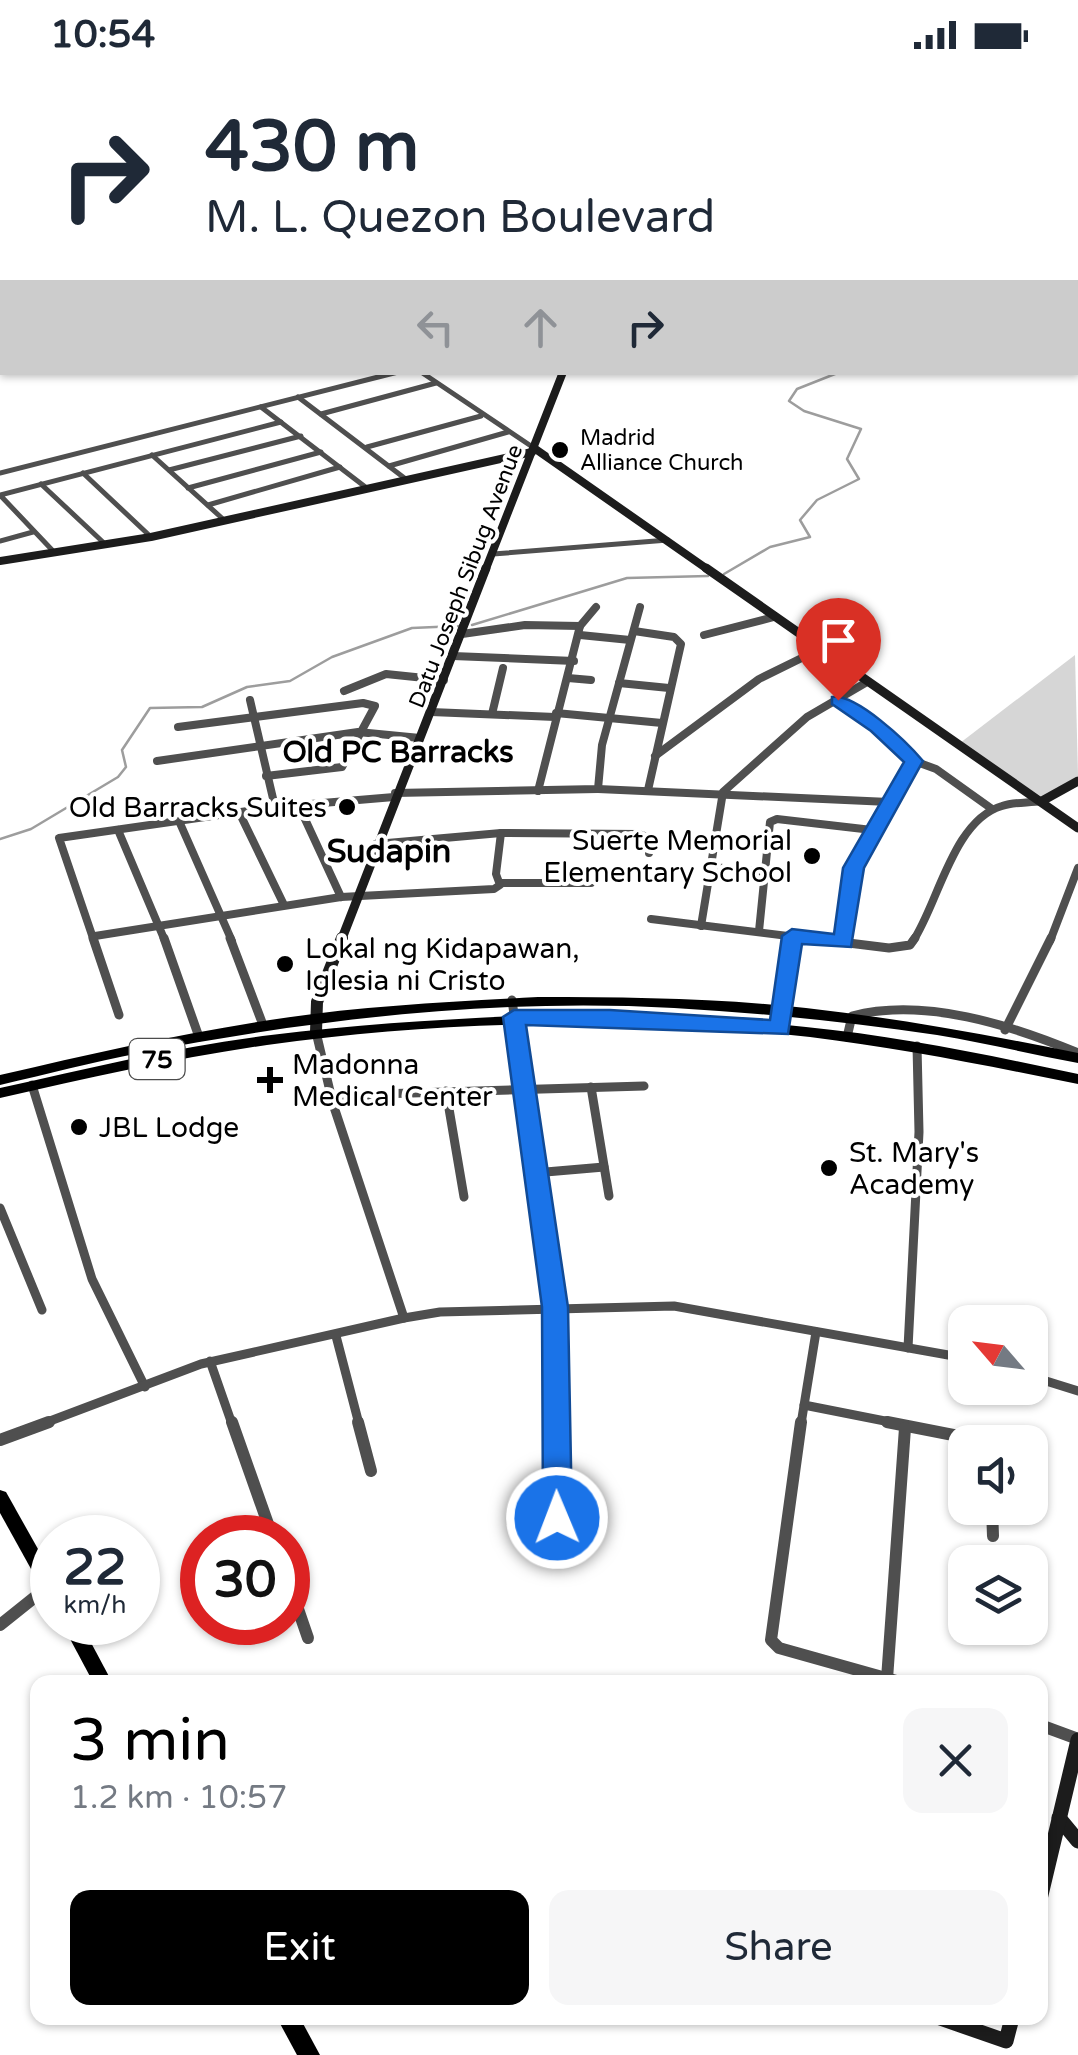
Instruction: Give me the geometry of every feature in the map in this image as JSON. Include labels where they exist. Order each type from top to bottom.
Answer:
[{"type":"highway","name":"75","points":[[0,1094],[315,1024],[512,1000],[625,1000],[782,1009],[971,1034],[1078,1055]]},
{"type":"highway","name":"75","points":[[0,1080],[264,1025],[514,1017],[610,1017],[780,1028],[917,1046],[1078,1080]]},
{"type":"main road","points":[[0,1497],[30,1551]]},
{"type":"main road","points":[[83,1645],[99,1675]]},
{"type":"main road","points":[[292,2025],[308,2055]]},
{"type":"street","points":[[0,473],[386,375]]},
{"type":"street","points":[[424,375],[668,540],[1078,828]]},
{"type":"street","name":"Datu Joseph Sibug Avenue","points":[[315,1024],[394,795],[432,712],[561,375]]},
{"type":"street","points":[[320,414],[436,383]]},
{"type":"street","points":[[298,397],[406,480]]},
{"type":"street","points":[[262,406],[368,488]]},
{"type":"street","points":[[367,447],[481,416]]},
{"type":"street","points":[[54,552],[0,495],[281,422]]},
{"type":"street","points":[[389,466],[508,432]]},
{"type":"street","points":[[169,470],[301,436]]},
{"type":"street","points":[[113,444],[130,460]]},
{"type":"street","points":[[0,561],[151,538],[533,450]]},
{"type":"street","points":[[188,488],[321,452]]},
{"type":"street","points":[[152,454],[224,520]]},
{"type":"street","points":[[208,505],[340,467]]},
{"type":"street","points":[[83,473],[151,538]]},
{"type":"street","points":[[41,484],[105,544]]},
{"type":"street","points":[[0,518],[16,514]]},
{"type":"street","points":[[0,541],[33,532]]},
{"type":"street","points":[[493,554],[668,540]]},
{"type":"street","points":[[538,791],[580,631],[596,607]]},
{"type":"street","points":[[598,789],[608,718],[640,607]]},
{"type":"street","points":[[704,635],[774,617]]},
{"type":"street","points":[[462,634],[525,625],[680,642],[648,790]]},
{"type":"street","points":[[655,756],[759,679],[820,650]]},
{"type":"street","points":[[454,656],[574,662]]},
{"type":"street","points":[[492,714],[503,668]]},
{"type":"street","points":[[344,691],[386,674],[444,680]]},
{"type":"street","points":[[568,678],[590,680]]},
{"type":"street","points":[[702,926],[722,792],[808,717],[867,682]]},
{"type":"street","points":[[619,683],[669,688]]},
{"type":"street","points":[[250,700],[275,806]]},
{"type":"street","points":[[838,700],[878,727],[914,761],[936,769],[992,809]]},
{"type":"street","points":[[178,727],[373,704],[376,709],[358,732],[350,758],[342,766],[266,776]]},
{"type":"street","points":[[432,712],[662,723]]},
{"type":"street","points":[[158,761],[358,732],[420,738]]},
{"type":"street","points":[[844,942],[851,876],[872,830],[914,761]]},
{"type":"street","points":[[651,919],[889,948],[910,945],[924,926],[941,876],[980,818],[992,809],[1042,801],[1078,781]]},
{"type":"street","points":[[119,1015],[59,838],[275,806],[394,795],[598,789],[889,802]]},
{"type":"street","points":[[298,804],[341,897]]},
{"type":"street","points":[[240,812],[284,905]]},
{"type":"street","points":[[758,931],[770,822],[777,818],[872,830]]},
{"type":"street","points":[[179,821],[264,1025]]},
{"type":"street","points":[[118,830],[199,1037]]},
{"type":"street","points":[[500,833],[496,874],[500,883]]},
{"type":"street","points":[[376,844],[500,833],[640,834],[650,838],[649,854]]},
{"type":"street","points":[[713,867],[765,872]]},
{"type":"street","points":[[1005,1030],[1046,952],[1078,868]]},
{"type":"street","points":[[95,936],[358,895],[494,889],[500,883],[592,883]]},
{"type":"street","points":[[780,1028],[792,936]]},
{"type":"street","points":[[512,1000],[555,1307],[557,1518]]},
{"type":"street","points":[[848,1037],[852,1016],[891,1009],[1005,1030],[1078,1055]]},
{"type":"street","points":[[315,1024],[333,1104],[404,1318]]},
{"type":"street","points":[[908,1348],[919,1132],[917,1046]]},
{"type":"street","points":[[32,1085],[90,1266],[129,1362],[145,1387]]},
{"type":"street","points":[[591,1086],[609,1196]]},
{"type":"street","points":[[333,1104],[379,1094],[446,1090],[644,1086]]},
{"type":"street","points":[[446,1090],[464,1197]]},
{"type":"street","points":[[534,1173],[604,1168]]},
{"type":"street","points":[[0,1208],[42,1310]]},
{"type":"street","points":[[0,1440],[210,1362],[404,1318],[555,1307],[674,1306],[948,1355]]},
{"type":"street","points":[[816,1332],[771,1640],[779,1648],[872,1675]]},
{"type":"street","points":[[336,1336],[370,1470]]},
{"type":"street","points":[[210,1362],[264,1515]]},
{"type":"street","points":[[1048,1382],[1078,1391]]},
{"type":"street","points":[[804,1405],[948,1435]]},
{"type":"street","points":[[893,1675],[905,1428]]},
{"type":"street","points":[[993,1525],[994,1536]]},
{"type":"street","points":[[0,1625],[30,1603]]},
{"type":"street","points":[[1048,1728],[1078,1739],[1048,1867]]},
{"type":"street","points":[[1060,1818],[1078,1841]]},
{"type":"street","points":[[955,2025],[1005,2048]]},
{"type":"shaded area","points":[[1075,655],[1078,776],[1042,797],[960,743]]},
{"type":"waterway","points":[[724,574],[770,547],[810,537],[800,520],[817,500],[859,479],[847,459],[861,429],[804,411],[789,401],[797,389],[832,375]]},
{"type":"waterway","points":[[472,625],[627,578],[708,576]]},
{"type":"waterway","points":[[0,839],[31,829],[118,777],[126,767],[122,750],[150,708],[202,707],[247,687],[290,681],[332,657],[412,628],[458,626]]},
{"type":"place","name":"Madrid Alliance Church","points":[[560,450]]},
{"type":"place","name":"Old Barracks Suites","points":[[347,807]]},
{"type":"place","name":"Suerte Memorial Elementary School","points":[[812,856]]},
{"type":"place","name":"Lokal ng Kidapawan, Iglesia ni Cristo","points":[[285,964]]},
{"type":"place","name":"Madonna Medical Center","points":[[270,1080]]},
{"type":"place","name":"JBL Lodge","points":[[79,1127]]},
{"type":"place","name":"St. Mary's Academy","points":[[829,1168]]},
{"type":"district","name":"Old PC Barracks","points":[[398,752]]},
{"type":"district","name":"Sudapin","points":[[389,851]]},
{"type":"route","points":[[557,1518],[555,1307],[514,1017],[610,1017],[780,1028],[792,936],[844,942],[854,868],[914,761],[878,727],[838,700]]}]
